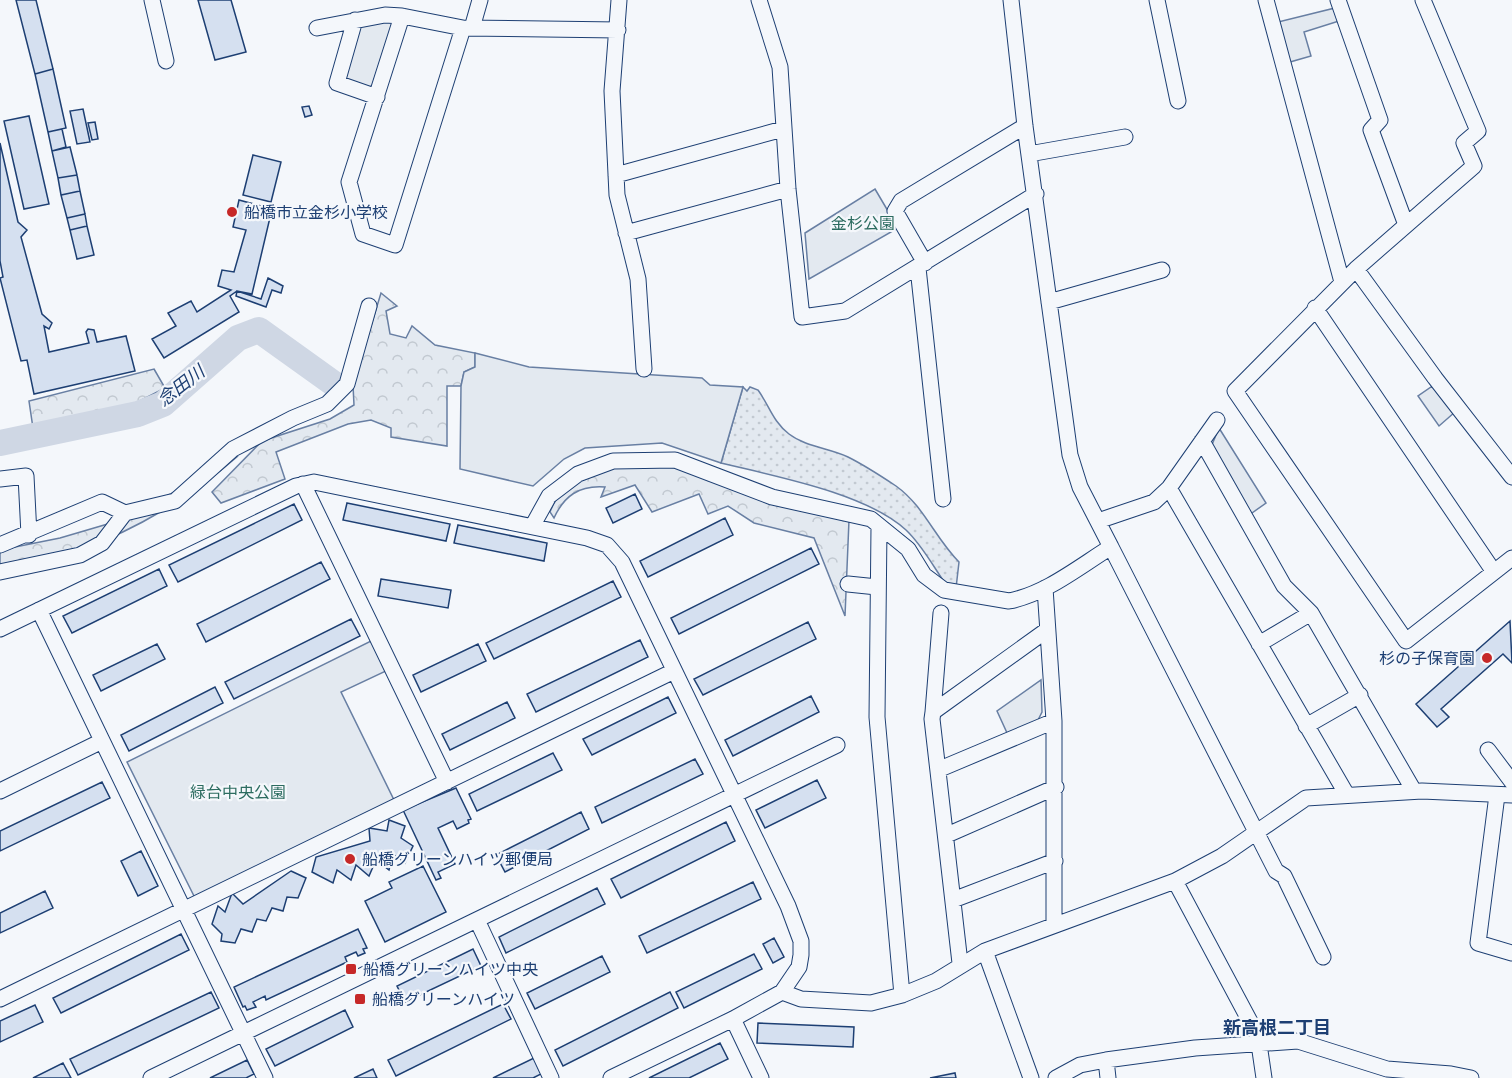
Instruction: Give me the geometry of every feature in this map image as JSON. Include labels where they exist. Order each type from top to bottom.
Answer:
[{"type":"street","points":[[152,0],[166,61]]},
{"type":"street","points":[[402,16],[349,182],[363,234],[395,245],[467,28],[480,0]]},
{"type":"street","points":[[619,0],[612,91],[617,195],[638,279],[644,369]]},
{"type":"street","points":[[759,0],[780,67],[788,189],[802,317],[844,311],[1036,194]]},
{"type":"street","points":[[1011,0],[1025,126],[1070,455],[1080,487],[1276,871],[1284,876],[1323,957]]},
{"type":"street","points":[[1156,0],[1178,101]]},
{"type":"street","points":[[1266,0],[1342,282]]},
{"type":"street","points":[[1338,0],[1380,120],[1371,130],[1406,225]]},
{"type":"street","points":[[1423,0],[1478,131],[1464,143],[1474,166],[1342,282],[1235,391],[1406,641],[1512,558]]},
{"type":"street","points":[[316,28],[385,15],[467,28],[618,30]]},
{"type":"street","points":[[355,20],[337,83],[377,97]]},
{"type":"street","points":[[943,499],[922,265],[895,211],[901,201],[1025,126]]},
{"type":"street","points":[[616,175],[783,129]]},
{"type":"street","points":[[1029,154],[1125,137]]},
{"type":"street","points":[[626,233],[788,189]]},
{"type":"street","points":[[1356,269],[1435,378],[1512,477]]},
{"type":"street","points":[[1049,302],[1162,270]]},
{"type":"street","points":[[0,572],[80,555],[102,543],[125,513],[175,501],[233,449],[293,418],[327,404],[347,384],[369,306]]},
{"type":"street","points":[[1315,308],[1494,572]]},
{"type":"street","points":[[1098,521],[1154,502],[1169,488],[1217,420]]},
{"type":"street","points":[[1202,441],[1284,586],[1311,613],[1414,791]]},
{"type":"street","points":[[533,525],[544,502],[566,482],[601,464],[631,460],[675,460],[772,497],[871,519],[908,549],[924,575],[944,590],[1009,601],[1045,588],[1112,547]]},
{"type":"street","points":[[0,479],[26,476],[29,535]]},
{"type":"street","points":[[0,629],[303,484],[326,483],[533,525],[607,545],[622,562],[788,906],[801,941],[799,966],[782,992],[733,1019],[611,1078]]},
{"type":"street","points":[[303,484],[447,782]]},
{"type":"street","points":[[1169,488],[1347,795]]},
{"type":"street","points":[[0,544],[29,535],[102,502],[125,513]]},
{"type":"street","points":[[879,527],[877,717],[902,995]]},
{"type":"street","points":[[848,584],[877,587]]},
{"type":"street","points":[[1045,588],[1056,787],[1054,925]]},
{"type":"street","points":[[39,610],[265,1078]]},
{"type":"street","points":[[941,613],[932,719],[940,769],[960,963]]},
{"type":"street","points":[[1259,644],[1311,613]]},
{"type":"street","points":[[933,712],[1047,630]]},
{"type":"street","points":[[0,999],[674,671]]},
{"type":"street","points":[[1306,726],[1360,695]]},
{"type":"street","points":[[940,769],[1054,721]]},
{"type":"street","points":[[0,791],[102,741]]},
{"type":"street","points":[[151,1078],[837,745]]},
{"type":"street","points":[[1488,750],[1506,762],[1512,782]]},
{"type":"street","points":[[946,834],[1056,787]]},
{"type":"street","points":[[782,992],[801,999],[871,1003],[902,995],[936,981],[960,963],[985,951],[1175,881],[1222,856],[1256,830],[1306,798],[1414,791],[1504,795],[1478,943],[1512,953]]},
{"type":"street","points":[[953,900],[1055,861]]},
{"type":"street","points":[[1175,881],[1261,1044],[1264,1078]]},
{"type":"street","points":[[477,920],[551,1078]]},
{"type":"street","points":[[985,951],[1031,1078]]},
{"type":"street","points":[[733,1019],[761,1078]]},
{"type":"street","points":[[1056,1078],[1080,1065],[1106,1060],[1195,1048],[1298,1041],[1370,1072],[1387,1070],[1471,1078]]},
{"type":"street","points":[[1106,1060],[1108,1078]]},
{"type":"green space","points":[[1335,8],[1339,21],[1304,32],[1311,56],[1290,62],[1278,22]]},
{"type":"green space","points":[[388,18],[393,22],[372,86],[366,88],[347,82],[344,76],[359,27]]},
{"type":"green space","name":"金杉公園","points":[[875,189],[898,228],[809,279],[805,233]]},
{"type":"green space","points":[[381,293],[397,306],[386,311],[390,334],[406,338],[412,326],[435,345],[475,353],[475,367],[464,372],[461,386],[447,386],[447,446],[391,437],[391,428],[371,420],[348,424],[276,452],[285,479],[221,503],[212,492],[262,441],[330,419],[354,405],[353,385]]},
{"type":"green space","points":[[475,353],[529,367],[702,378],[710,385],[743,387],[721,463],[662,443],[585,448],[564,459],[533,486],[460,469],[461,386],[464,372],[475,367]]},
{"type":"green space","points":[[154,369],[165,388],[134,404],[33,428],[29,401]]},
{"type":"green space","points":[[743,387],[747,391],[750,387],[758,390],[775,419],[789,434],[803,442],[848,457],[906,494],[959,562],[956,588],[947,586],[912,536],[889,517],[868,506],[818,487],[721,463]]},
{"type":"green space","points":[[1431,387],[1437,388],[1455,412],[1439,426],[1418,396]]},
{"type":"green space","points":[[1219,428],[1266,503],[1252,513],[1246,511],[1211,447]]},
{"type":"green space","points":[[238,456],[184,497],[122,532],[71,552],[0,565],[0,550],[60,538],[128,518]]},
{"type":"green space","points":[[632,464],[678,468],[849,520],[845,616],[814,538],[754,523],[728,506],[708,514],[699,494],[652,512],[635,485],[601,497],[605,487],[587,488],[568,498],[554,518],[550,512],[556,500],[573,483],[595,473]]},
{"type":"green space","name":"緑台中央公園","points":[[373,640],[386,671],[341,692],[394,800],[195,898],[127,762]]},
{"type":"green space","points":[[1041,680],[1042,712],[1037,722],[1008,735],[997,711]]},
{"type":"building","points":[[16,0],[36,0],[53,69],[35,74]]},
{"type":"building","points":[[198,0],[231,0],[246,52],[215,60]]},
{"type":"building","points":[[53,69],[66,128],[48,132],[35,74]]},
{"type":"building","points":[[309,106],[312,115],[305,117],[302,107]]},
{"type":"building","points":[[83,109],[90,142],[77,144],[70,111]]},
{"type":"building","points":[[29,116],[49,204],[24,209],[4,121]]},
{"type":"building","points":[[95,122],[98,139],[92,140],[88,123]]},
{"type":"building","points":[[62,129],[66,147],[52,151],[48,132]]},
{"type":"building","points":[[0,143],[18,222],[27,230],[21,237],[42,314],[52,323],[49,329],[44,326],[49,352],[89,343],[86,332],[88,329],[94,330],[97,342],[126,336],[135,371],[34,394],[27,360],[21,361],[0,278],[3,277],[0,261]]},
{"type":"building","points":[[70,147],[77,175],[58,178],[52,151]]},
{"type":"building","points":[[253,155],[281,162],[271,202],[243,195]]},
{"type":"building","points":[[77,175],[80,191],[61,195],[58,178]]},
{"type":"building","points":[[80,191],[85,214],[67,218],[61,195]]},
{"type":"building","points":[[239,200],[272,209],[252,294],[237,291],[230,296],[239,312],[164,358],[152,339],[176,326],[168,313],[191,301],[197,312],[231,290],[218,286],[222,270],[234,272],[246,230],[233,227]]},
{"type":"building","points":[[85,214],[87,226],[70,230],[67,218]]},
{"type":"building","points":[[87,226],[94,255],[77,259],[70,230]]},
{"type":"building","points":[[268,278],[283,286],[281,293],[272,290],[266,307],[236,296],[237,291],[261,299]]},
{"type":"building","points":[[635,494],[642,509],[613,523],[606,508]]},
{"type":"building","points":[[347,503],[450,524],[446,541],[343,520]]},
{"type":"building","points":[[294,504],[302,520],[178,582],[169,565]]},
{"type":"building","points":[[725,518],[733,535],[648,577],[640,561]]},
{"type":"building","points":[[458,525],[547,543],[544,561],[454,543]]},
{"type":"building","points":[[811,548],[819,564],[679,634],[671,618]]},
{"type":"building","points":[[321,562],[330,579],[206,642],[197,624]]},
{"type":"building","points":[[159,569],[167,586],[72,633],[63,616]]},
{"type":"building","points":[[381,579],[451,590],[448,608],[378,596]]},
{"type":"building","points":[[613,581],[621,597],[494,659],[486,643]]},
{"type":"building","points":[[351,619],[360,636],[234,699],[225,682]]},
{"type":"building","points":[[1510,621],[1512,663],[1503,654],[1441,709],[1449,717],[1437,727],[1416,704]]},
{"type":"building","points":[[808,622],[816,639],[703,695],[694,679]]},
{"type":"building","points":[[640,640],[648,657],[536,712],[527,694]]},
{"type":"building","points":[[157,644],[165,659],[101,691],[93,675]]},
{"type":"building","points":[[478,644],[486,661],[421,692],[413,675]]},
{"type":"building","points":[[215,687],[223,703],[129,751],[121,735]]},
{"type":"building","points":[[811,696],[819,712],[733,756],[725,740]]},
{"type":"building","points":[[668,697],[676,713],[592,755],[583,739]]},
{"type":"building","points":[[507,702],[515,718],[450,750],[442,734]]},
{"type":"building","points":[[553,753],[562,770],[477,811],[469,794]]},
{"type":"building","points":[[695,759],[703,774],[602,823],[595,807]]},
{"type":"building","points":[[817,780],[826,798],[765,828],[756,810]]},
{"type":"building","points":[[102,782],[110,798],[0,851],[0,831]]},
{"type":"building","points":[[456,788],[471,819],[468,820],[469,823],[457,829],[453,821],[438,828],[455,864],[438,872],[441,878],[436,880],[403,810]]},
{"type":"building","points":[[581,812],[589,829],[505,872],[496,855]]},
{"type":"building","points":[[389,820],[405,826],[401,838],[413,846],[405,863],[393,854],[389,870],[376,860],[369,876],[356,865],[351,880],[337,870],[333,883],[312,872],[316,857],[370,841],[369,828],[387,831]]},
{"type":"building","points":[[726,822],[735,841],[621,898],[611,879]]},
{"type":"building","points":[[141,851],[158,886],[138,896],[121,861]]},
{"type":"building","points":[[423,866],[446,912],[385,942],[365,901],[392,888],[389,882]]},
{"type":"building","points":[[291,871],[306,878],[298,898],[287,897],[283,911],[272,908],[266,921],[257,919],[252,932],[241,929],[235,943],[221,941],[222,934],[212,924],[218,906],[225,912],[232,893],[243,904]]},
{"type":"building","points":[[753,882],[761,899],[647,953],[639,936]]},
{"type":"building","points":[[597,888],[605,904],[506,953],[499,937]]},
{"type":"building","points":[[45,891],[53,908],[0,933],[0,913]]},
{"type":"building","points":[[358,929],[367,948],[363,949],[365,953],[358,956],[356,952],[345,957],[347,962],[266,1000],[265,996],[253,1002],[256,1007],[247,1010],[245,1006],[243,1007],[234,987]]},
{"type":"building","points":[[181,934],[189,950],[61,1013],[53,998]]},
{"type":"building","points":[[774,938],[784,957],[773,963],[763,944]]},
{"type":"building","points":[[473,949],[481,966],[405,1002],[397,986]]},
{"type":"building","points":[[754,954],[762,969],[684,1008],[676,992]]},
{"type":"building","points":[[602,956],[610,972],[535,1009],[527,993]]},
{"type":"building","points":[[211,992],[219,1008],[78,1075],[70,1059]]},
{"type":"building","points":[[670,992],[678,1008],[563,1066],[555,1050]]},
{"type":"building","points":[[503,1004],[511,1019],[396,1076],[388,1060]]},
{"type":"building","points":[[35,1005],[43,1022],[0,1042],[0,1021]]},
{"type":"building","points":[[345,1010],[353,1027],[275,1066],[266,1049]]},
{"type":"building","points":[[758,1023],[854,1027],[853,1047],[757,1043]]},
{"type":"building","points":[[720,1043],[728,1059],[689,1078],[649,1078]]},
{"type":"building","points":[[534,1058],[541,1074],[533,1078],[493,1078]]},
{"type":"building","points":[[247,1060],[254,1074],[246,1078],[210,1078]]},
{"type":"building","points":[[63,1063],[71,1078],[33,1078]]},
{"type":"building","points":[[373,1069],[377,1078],[354,1078]]},
{"type":"building","points":[[955,1073],[956,1078],[930,1078]]},
{"type":"waterway","name":"念田川","points":[[0,443],[138,414],[163,404],[238,338],[259,330],[337,386]]},
{"type":"place","name":"船橋市立金杉小学校","points":[[232,212]]},
{"type":"place","name":"杉の子保育園","points":[[1487,658]]},
{"type":"place","name":"船橋グリーンハイツ郵便局","points":[[350,859]]},
{"type":"place","name":"船橋グリーンハイツ中央","points":[[351,969]]},
{"type":"place","name":"船橋グリーンハイツ","points":[[360,999]]},
{"type":"district","name":"新高根二丁目","points":[[1277,1028]]}]
